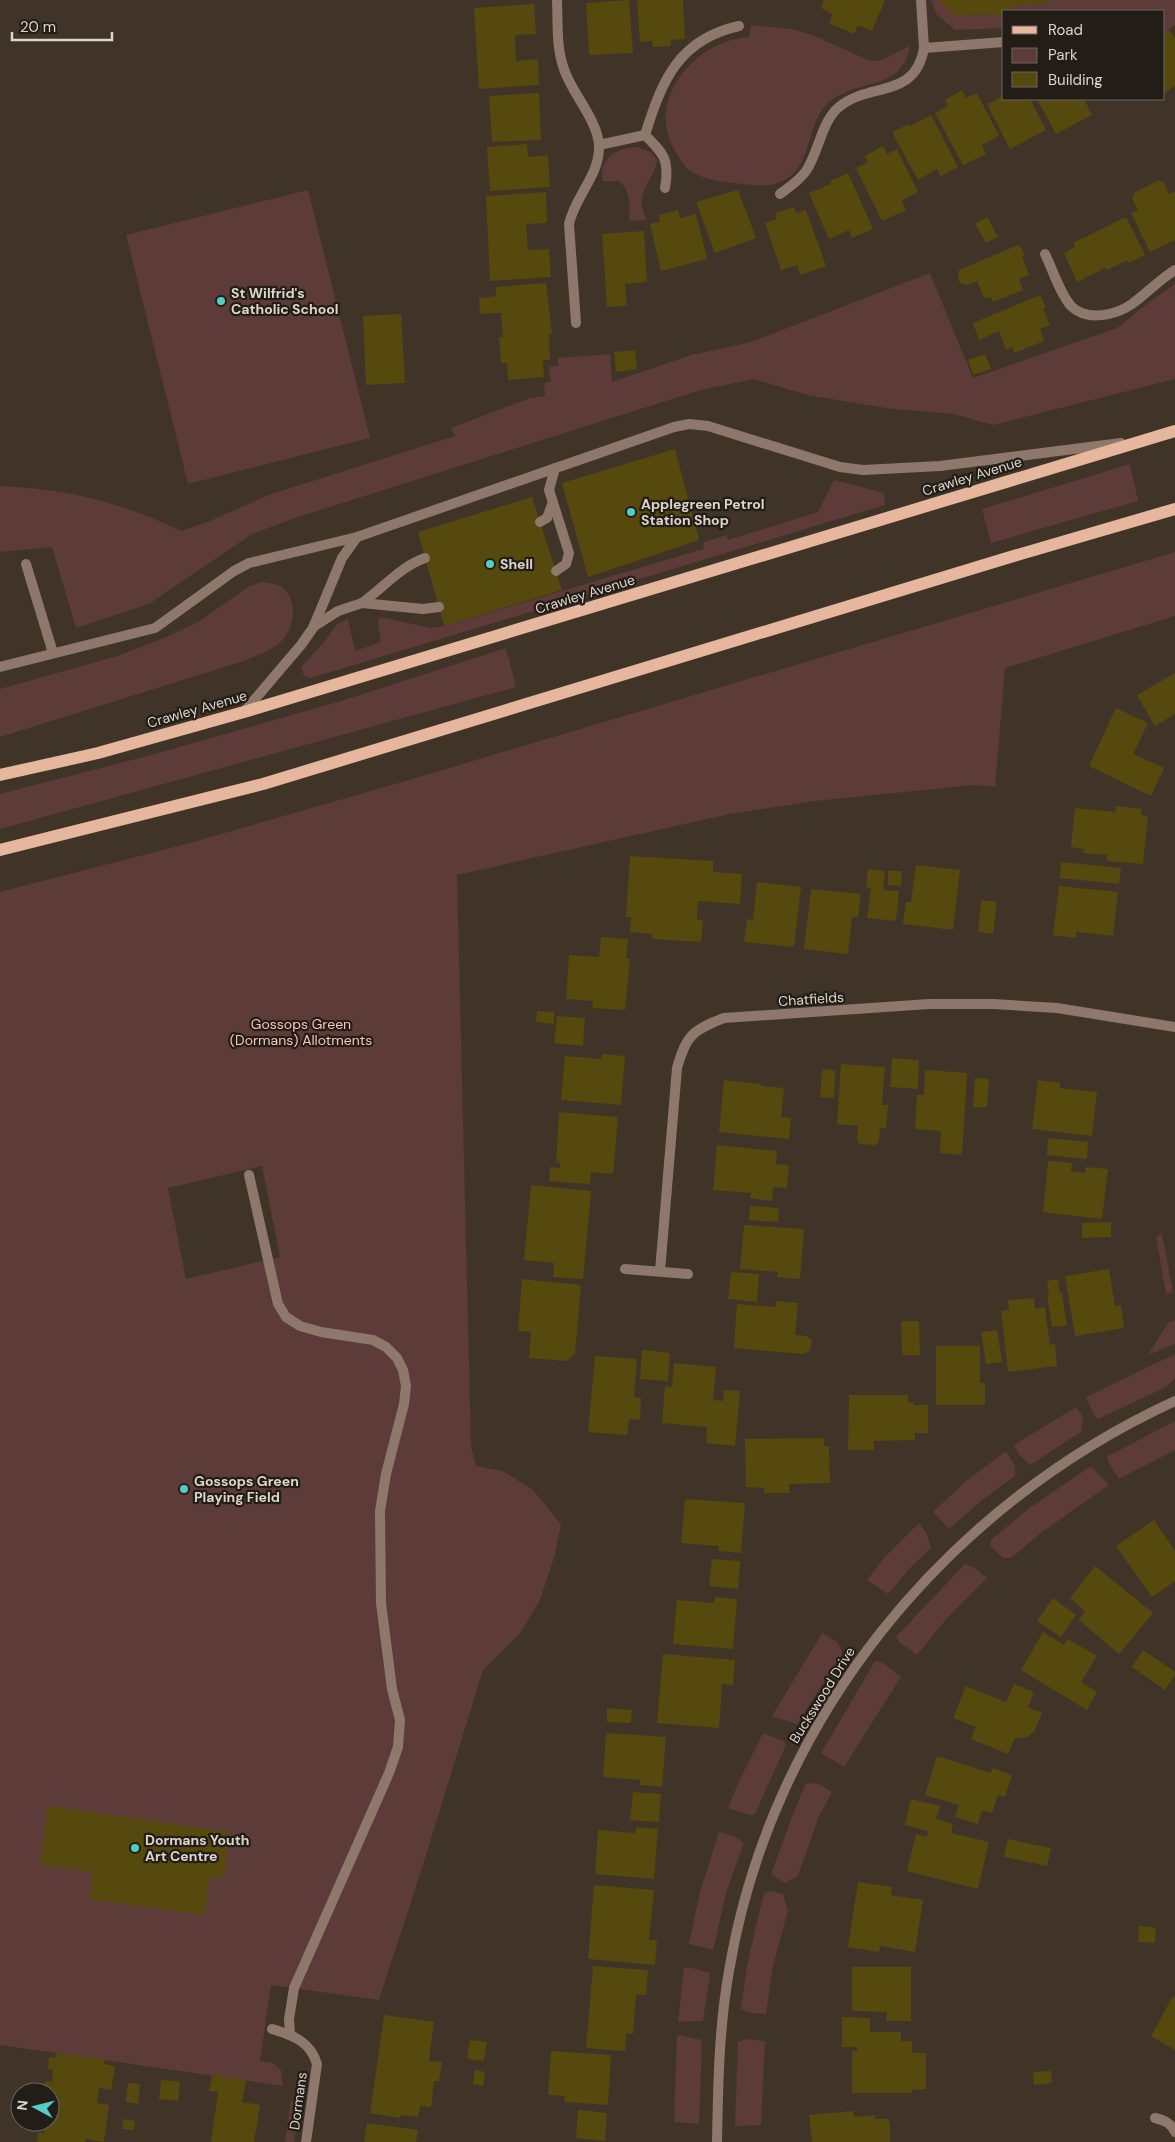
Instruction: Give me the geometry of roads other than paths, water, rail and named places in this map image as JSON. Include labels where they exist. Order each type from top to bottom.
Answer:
[{"type":"main road","name":"Crawley Avenue","points":[[0,775],[98,753],[244,712],[1175,431]]},
{"type":"main road","points":[[0,850],[263,784],[1007,558],[1175,509]]},
{"type":"street","points":[[557,0],[563,68],[573,90],[594,126],[599,145],[597,162],[572,210],[569,224],[576,323]]},
{"type":"street","points":[[780,194],[796,182],[805,172],[831,116],[839,107],[849,101],[898,84],[909,78],[917,70],[922,60],[924,48],[921,0]]},
{"type":"street","points":[[645,134],[661,88],[675,64],[690,48],[706,38],[739,26]]},
{"type":"street","points":[[924,48],[1002,42]]},
{"type":"street","points":[[599,145],[645,134]]},
{"type":"street","points":[[645,134],[666,159],[668,172],[665,188]]},
{"type":"street","points":[[1045,254],[1066,298],[1073,307],[1092,315],[1117,312],[1132,304],[1152,285],[1175,270]]},
{"type":"street","points":[[0,667],[155,628],[234,571],[249,563],[357,537],[674,427],[689,424],[708,426],[824,462],[863,470],[940,466],[1141,440]]},
{"type":"street","points":[[555,468],[549,490],[569,553],[566,564],[556,570]]},
{"type":"street","points":[[540,522],[547,518],[553,502]]},
{"type":"street","points":[[244,712],[301,645],[313,628],[333,576],[342,558],[357,537]]},
{"type":"street","points":[[313,628],[338,611],[362,603],[380,590],[398,572],[412,563],[425,558]]},
{"type":"street","points":[[26,564],[53,653]]},
{"type":"street","points":[[362,603],[423,609],[439,607]]},
{"type":"street","name":"Chatfields","points":[[660,1271],[677,1068],[683,1046],[699,1028],[724,1018],[930,1004],[1057,1008],[1175,1027]]},
{"type":"street","points":[[249,1176],[278,1304],[286,1317],[300,1326],[320,1332],[373,1340],[386,1347],[397,1358],[403,1370],[406,1386],[404,1404],[386,1474],[380,1510],[381,1603],[392,1689],[400,1720],[398,1747],[390,1773],[294,1988],[289,2019],[290,2035]]},
{"type":"street","points":[[625,1269],[688,1274]]},
{"type":"street","name":"Buckswood Drive","points":[[717,2142],[722,2024],[729,1969],[741,1916],[755,1866],[776,1808],[805,1745],[840,1687],[888,1620],[938,1566],[984,1523],[1038,1481],[1100,1440],[1175,1400]]},
{"type":"street","name":"Dormans","points":[[272,2029],[290,2035],[302,2042],[313,2052],[317,2064],[306,2142]]},
{"type":"street","points":[[1155,2118],[1172,2126],[1175,2132]]},
{"type":"place","name":"St Wilfrid's Catholic School","points":[[221,301]]},
{"type":"place","name":"Applegreen Petrol Station Shop","points":[[631,512]]},
{"type":"place","name":"Shell","points":[[490,564]]},
{"type":"place","name":"Gossops Green Playing Field","points":[[184,1489]]},
{"type":"place","name":"Dormans Youth Art Centre","points":[[135,1848]]},
{"type":"park label","name":"Gossops Green (Dormans) Allotments","points":[[301,1032]]}]
